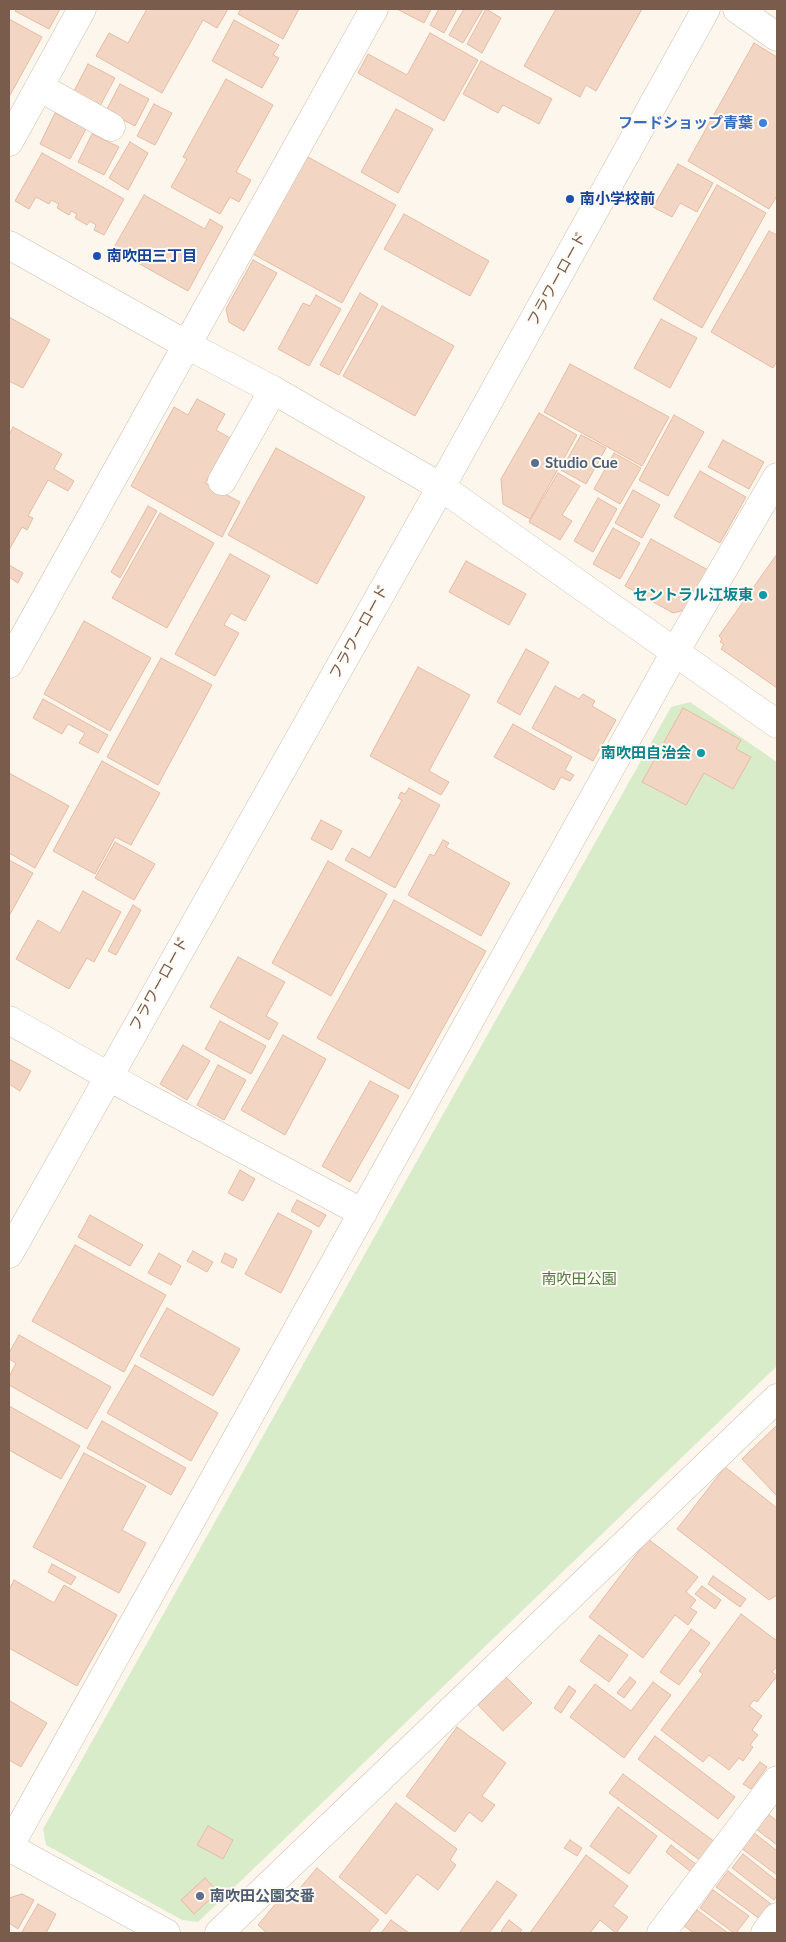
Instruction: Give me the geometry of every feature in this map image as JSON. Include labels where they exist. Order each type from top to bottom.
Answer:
[{"type":"street","points":[[9,142],[82,9]]},
{"type":"street","points":[[9,664],[374,9]]},
{"type":"street","name":"フラワーロード","points":[[9,1254],[441,487],[706,9]]},
{"type":"street","points":[[737,9],[777,36]]},
{"type":"street","points":[[39,87],[111,127]]},
{"type":"street","points":[[9,245],[273,390],[441,487],[777,724]]},
{"type":"street","points":[[222,481],[273,390]]},
{"type":"street","points":[[166,1933],[9,1847],[675,652],[777,477]]},
{"type":"street","points":[[9,1020],[108,1076],[363,1213]]},
{"type":"street","points":[[219,1933],[777,1398]]},
{"type":"street","points":[[660,1933],[777,1780]]},
{"type":"street","points":[[765,1933],[777,1917]]},
{"type":"green space","name":"南吹田公園","points":[[690,702],[777,762],[777,1366],[198,1922],[182,1920],[46,1845],[43,1829],[671,707]]},
{"type":"building","points":[[16,9],[60,9],[49,29],[15,11]]},
{"type":"building","points":[[147,9],[228,9],[217,28],[203,20],[162,93],[96,56],[109,33],[128,43]]},
{"type":"building","points":[[241,9],[299,9],[283,39],[238,14]]},
{"type":"building","points":[[397,9],[431,9],[424,23]]},
{"type":"building","points":[[439,9],[457,9],[444,33],[430,25]]},
{"type":"building","points":[[464,9],[483,9],[463,43],[449,35]]},
{"type":"building","points":[[486,9],[501,18],[482,53],[467,44]]},
{"type":"building","points":[[556,9],[642,9],[596,91],[586,85],[580,97],[524,66]]},
{"type":"building","points":[[9,19],[42,37],[9,97]]},
{"type":"building","points":[[234,20],[279,45],[273,55],[279,58],[262,88],[212,61]]},
{"type":"building","points":[[430,33],[478,60],[444,121],[358,73],[368,54],[407,75]]},
{"type":"building","points":[[754,43],[777,57],[777,196],[769,209],[688,161]]},
{"type":"building","points":[[481,61],[552,99],[539,124],[503,105],[498,113],[463,94]]},
{"type":"building","points":[[88,64],[115,78],[100,106],[73,93]]},
{"type":"building","points":[[226,79],[273,105],[236,172],[251,180],[239,202],[230,197],[220,214],[171,187],[187,159],[183,157]]},
{"type":"building","points":[[120,84],[149,99],[135,126],[106,111]]},
{"type":"building","points":[[154,104],[172,113],[155,145],[137,136]]},
{"type":"building","points":[[396,109],[433,129],[398,193],[361,172]]},
{"type":"building","points":[[55,113],[86,129],[70,159],[40,144]]},
{"type":"building","points":[[92,134],[119,147],[104,175],[78,162]]},
{"type":"building","points":[[130,142],[148,153],[128,190],[109,178]]},
{"type":"building","points":[[42,153],[124,199],[104,235],[94,230],[96,225],[90,221],[87,225],[75,218],[77,214],[71,211],[69,215],[57,208],[59,204],[51,200],[49,204],[36,197],[29,209],[15,201]]},
{"type":"building","points":[[306,156],[396,205],[342,303],[253,254]]},
{"type":"building","points":[[678,164],[713,183],[697,212],[680,203],[672,217],[653,207]]},
{"type":"building","points":[[717,185],[766,213],[702,328],[653,299]]},
{"type":"building","points":[[144,195],[205,229],[210,219],[223,227],[188,291],[113,249]]},
{"type":"building","points":[[404,214],[489,261],[470,296],[384,249]]},
{"type":"building","points":[[769,231],[777,235],[777,361],[773,368],[711,332]]},
{"type":"building","points":[[253,260],[277,273],[244,331],[229,322],[226,309]]},
{"type":"building","points":[[360,293],[378,304],[339,375],[320,365]]},
{"type":"building","points":[[316,295],[341,309],[309,366],[278,349],[303,303],[310,306]]},
{"type":"building","points":[[382,306],[454,346],[415,416],[343,376]]},
{"type":"building","points":[[9,317],[50,340],[23,388],[9,381]]},
{"type":"building","points":[[661,319],[697,338],[670,388],[634,368]]},
{"type":"building","points":[[570,364],[669,417],[642,466],[544,412]]},
{"type":"building","points":[[197,399],[225,414],[216,430],[230,438],[205,483],[240,502],[222,537],[131,486],[174,407],[188,415]]},
{"type":"building","points":[[539,413],[577,435],[530,519],[503,504],[501,479]]},
{"type":"building","points":[[674,415],[704,432],[668,496],[639,480]]},
{"type":"building","points":[[13,427],[62,454],[54,469],[74,481],[68,491],[48,480],[28,516],[33,518],[27,530],[22,527],[9,550],[9,435]]},
{"type":"building","points":[[581,435],[606,448],[586,484],[561,470]]},
{"type":"building","points":[[723,440],[764,462],[749,489],[708,467]]},
{"type":"building","points":[[276,448],[365,497],[317,584],[228,535]]},
{"type":"building","points":[[614,453],[641,468],[620,504],[594,489]]},
{"type":"building","points":[[700,471],[746,497],[720,543],[674,517]]},
{"type":"building","points":[[558,473],[580,486],[562,515],[572,521],[560,540],[529,522]]},
{"type":"building","points":[[633,490],[660,505],[642,538],[615,523]]},
{"type":"building","points":[[598,498],[617,509],[593,552],[574,541]]},
{"type":"building","points":[[148,506],[157,511],[120,578],[111,572]]},
{"type":"building","points":[[160,513],[214,543],[167,628],[112,598]]},
{"type":"building","points":[[613,528],[640,543],[620,579],[593,564]]},
{"type":"building","points":[[651,539],[708,570],[685,610],[673,613],[625,586]]},
{"type":"building","points":[[230,554],[270,576],[245,621],[231,613],[224,625],[239,633],[215,676],[175,654]]},
{"type":"building","name":"セントラル江坂東","points":[[777,554],[777,688],[721,649],[724,644],[720,642],[722,639],[719,636]]},
{"type":"building","points":[[466,561],[526,594],[509,625],[449,592]]},
{"type":"building","points":[[9,565],[23,573],[18,583],[9,577]]},
{"type":"building","points":[[84,621],[151,658],[110,731],[44,694]]},
{"type":"building","points":[[526,649],[549,662],[520,715],[497,702]]},
{"type":"building","points":[[161,658],[212,685],[158,785],[107,757]]},
{"type":"building","points":[[418,667],[470,695],[429,771],[449,782],[441,795],[370,756]]},
{"type":"building","points":[[555,686],[579,699],[583,694],[595,701],[592,706],[616,720],[593,761],[532,728]]},
{"type":"building","points":[[43,699],[108,735],[98,753],[79,743],[85,733],[68,724],[62,734],[33,718]]},
{"type":"building","name":"南吹田自治会","points":[[683,708],[741,740],[736,749],[751,757],[733,789],[704,773],[686,805],[642,782]]},
{"type":"building","points":[[513,724],[572,757],[565,770],[574,775],[570,781],[561,777],[554,790],[494,757]]},
{"type":"building","points":[[102,761],[160,793],[131,845],[115,837],[95,874],[53,851]]},
{"type":"building","points":[[9,773],[69,806],[35,868],[9,853]]},
{"type":"building","points":[[409,788],[440,805],[395,888],[345,860],[352,848],[370,858],[402,800],[398,798],[401,792],[405,794]]},
{"type":"building","points":[[321,820],[342,831],[332,850],[311,839]]},
{"type":"building","points":[[443,840],[449,843],[446,847],[510,883],[481,936],[408,895],[430,854],[434,856]]},
{"type":"building","points":[[115,842],[155,864],[134,900],[95,878]]},
{"type":"building","points":[[9,860],[33,873],[9,916]]},
{"type":"building","points":[[328,861],[387,894],[331,996],[272,963]]},
{"type":"building","points":[[83,891],[121,912],[94,962],[87,958],[69,989],[16,959],[38,920],[60,933]]},
{"type":"building","points":[[394,900],[486,951],[409,1089],[317,1038]]},
{"type":"building","points":[[133,905],[141,910],[116,955],[108,951]]},
{"type":"building","points":[[238,957],[285,982],[266,1016],[278,1023],[269,1040],[210,1007]]},
{"type":"building","points":[[220,1021],[266,1046],[251,1074],[205,1049]]},
{"type":"building","points":[[283,1035],[326,1059],[285,1135],[241,1110]]},
{"type":"building","points":[[183,1045],[210,1061],[187,1100],[160,1084]]},
{"type":"building","points":[[9,1059],[31,1071],[20,1091],[9,1084]]},
{"type":"building","points":[[218,1065],[246,1080],[224,1120],[197,1105]]},
{"type":"building","points":[[370,1081],[399,1096],[350,1182],[322,1166]]},
{"type":"building","points":[[240,1170],[255,1179],[243,1201],[228,1193]]},
{"type":"building","points":[[297,1200],[326,1215],[319,1227],[291,1211]]},
{"type":"building","points":[[278,1213],[312,1231],[281,1293],[245,1274]]},
{"type":"building","points":[[90,1215],[143,1245],[130,1266],[78,1237]]},
{"type":"building","points":[[75,1245],[166,1295],[124,1372],[32,1321]]},
{"type":"building","points":[[193,1251],[213,1262],[207,1272],[187,1261]]},
{"type":"building","points":[[159,1253],[181,1266],[171,1285],[148,1273]]},
{"type":"building","points":[[225,1253],[237,1259],[233,1268],[221,1262]]},
{"type":"building","points":[[167,1308],[240,1349],[213,1396],[140,1356]]},
{"type":"building","points":[[19,1335],[111,1387],[87,1429],[9,1385],[9,1377],[16,1363],[9,1359],[9,1353]]},
{"type":"building","points":[[135,1365],[218,1413],[191,1461],[107,1413]]},
{"type":"building","points":[[9,1406],[80,1446],[61,1479],[9,1450]]},
{"type":"building","points":[[102,1421],[186,1468],[171,1495],[87,1448]]},
{"type":"building","points":[[777,1425],[777,1496],[742,1459]]},
{"type":"building","points":[[84,1453],[146,1486],[122,1530],[146,1543],[119,1593],[33,1547]]},
{"type":"building","points":[[725,1467],[777,1508],[777,1595],[769,1600],[677,1529]]},
{"type":"building","points":[[648,1539],[698,1577],[686,1592],[696,1600],[690,1608],[697,1612],[688,1625],[675,1615],[643,1658],[589,1617]]},
{"type":"building","points":[[52,1564],[76,1577],[71,1585],[48,1572]]},
{"type":"building","points":[[713,1576],[746,1599],[740,1607],[708,1584]]},
{"type":"building","points":[[14,1580],[54,1603],[64,1585],[117,1615],[77,1686],[9,1648],[9,1590]]},
{"type":"building","points":[[702,1586],[721,1600],[715,1609],[695,1594]]},
{"type":"building","points":[[741,1614],[777,1641],[777,1666],[772,1672],[777,1676],[757,1702],[754,1700],[749,1706],[762,1716],[752,1730],[758,1735],[750,1745],[753,1747],[743,1761],[739,1758],[729,1770],[709,1755],[703,1762],[661,1730],[703,1674],[699,1671]]},
{"type":"building","points":[[691,1629],[710,1643],[679,1685],[660,1672]]},
{"type":"building","points":[[599,1635],[628,1655],[609,1682],[580,1661]]},
{"type":"building","points":[[506,1677],[532,1703],[503,1731],[478,1705]]},
{"type":"building","points":[[630,1677],[636,1682],[624,1698],[617,1693]]},
{"type":"building","points":[[653,1682],[671,1695],[624,1758],[570,1717],[595,1684],[631,1711]]},
{"type":"building","points":[[569,1686],[576,1691],[561,1713],[554,1708]]},
{"type":"building","points":[[10,1701],[47,1723],[21,1767],[9,1760]]},
{"type":"building","points":[[457,1727],[506,1763],[482,1796],[495,1805],[482,1822],[469,1812],[455,1832],[406,1796]]},
{"type":"building","points":[[655,1736],[735,1797],[718,1819],[638,1759]]},
{"type":"building","points":[[760,1762],[767,1767],[751,1789],[743,1784]]},
{"type":"building","points":[[623,1774],[715,1842],[701,1861],[609,1793]]},
{"type":"building","points":[[396,1803],[457,1849],[450,1860],[456,1865],[438,1890],[417,1874],[386,1914],[339,1877]]},
{"type":"building","points":[[618,1807],[657,1836],[629,1874],[590,1846]]},
{"type":"building","points":[[767,1813],[777,1821],[777,1845],[756,1829]]},
{"type":"building","points":[[208,1826],[233,1840],[223,1859],[197,1845]]},
{"type":"building","points":[[753,1832],[777,1851],[777,1875],[741,1848]]},
{"type":"building","points":[[570,1840],[582,1848],[577,1856],[564,1848]]},
{"type":"building","points":[[671,1845],[697,1865],[691,1872],[666,1852]]},
{"type":"building","points":[[743,1854],[777,1881],[777,1895],[774,1900],[732,1868]]},
{"type":"building","points":[[586,1855],[628,1886],[613,1906],[628,1917],[616,1933],[600,1920],[590,1933],[530,1933]]},
{"type":"building","points":[[317,1868],[379,1920],[368,1933],[267,1933],[258,1925],[288,1889],[295,1894]]},
{"type":"building","points":[[728,1871],[771,1904],[760,1919],[716,1887]]},
{"type":"building","name":"南吹田公園交番","points":[[205,1878],[218,1892],[194,1914],[181,1900]]},
{"type":"building","points":[[497,1881],[517,1895],[489,1933],[459,1933]]},
{"type":"building","points":[[713,1890],[749,1916],[736,1933],[700,1908]]},
{"type":"building","points":[[22,1894],[34,1900],[18,1929],[9,1923],[9,1898]]},
{"type":"building","points":[[38,1904],[56,1914],[46,1933],[22,1932]]},
{"type":"building","points":[[697,1910],[728,1933],[694,1933],[684,1926]]},
{"type":"building","points":[[391,1920],[409,1933],[381,1933]]},
{"type":"building","points":[[509,1920],[522,1930],[519,1933],[504,1933],[501,1931]]},
{"type":"place","name":"フードショップ青葉","points":[[763,123]]},
{"type":"place","name":"南小学校前","points":[[570,199]]},
{"type":"place","name":"南吹田三丁目","points":[[97,256]]},
{"type":"place","name":"Studio Cue","points":[[535,463]]},
{"type":"place","name":"セントラル江坂東","points":[[763,595]]},
{"type":"place","name":"南吹田自治会","points":[[701,753]]},
{"type":"place","name":"南吹田公園交番","points":[[200,1896]]}]
